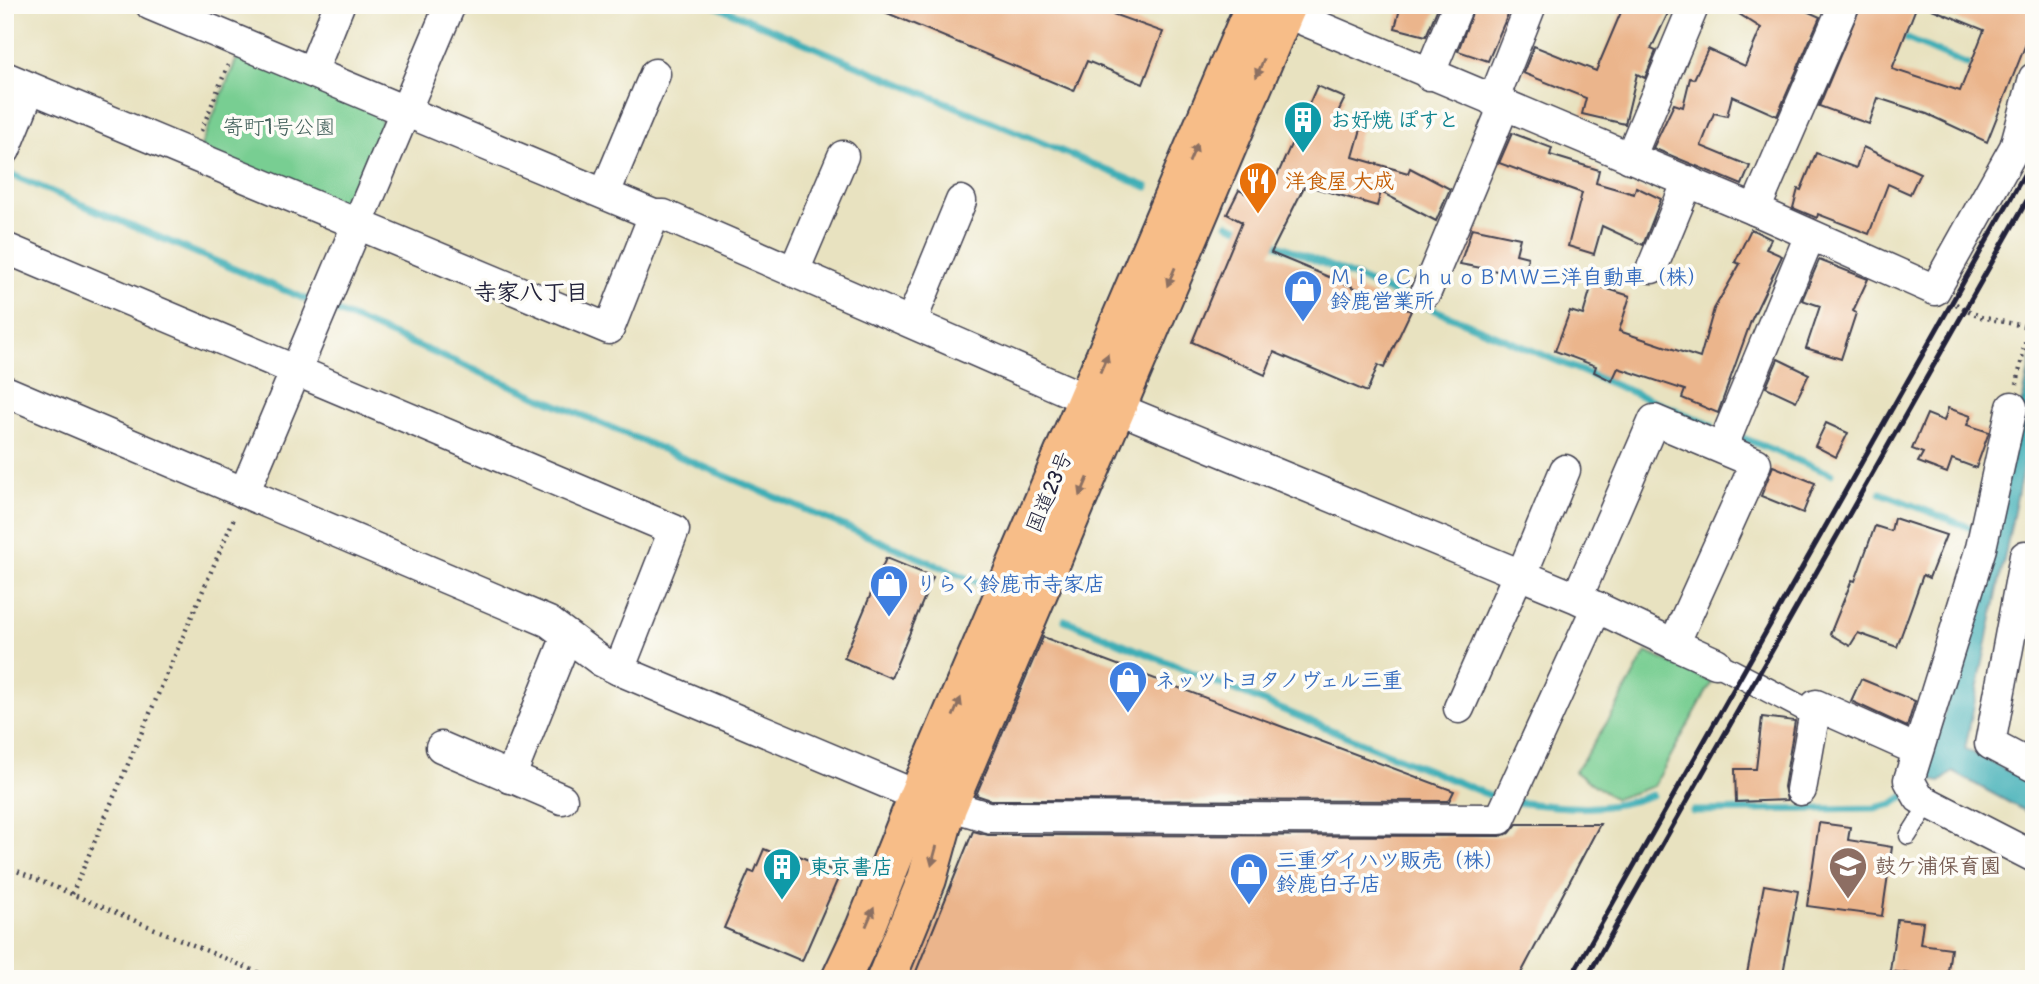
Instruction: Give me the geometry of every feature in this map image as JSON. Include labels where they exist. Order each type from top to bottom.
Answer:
[{"type":"highway","name":"国道23号","points":[[841,979],[933,801],[1274,7]]},
{"type":"highway","name":"国道23号","points":[[886,979],[927,879],[933,801]]},
{"type":"street","points":[[151,5],[654,215],[664,215],[1103,404],[1587,602],[1716,663],[1814,714]]},
{"type":"street","points":[[312,72],[339,5]]},
{"type":"street","points":[[244,493],[450,5]]},
{"type":"street","points":[[1429,75],[1458,5]]},
{"type":"street","points":[[1426,292],[1499,104],[1531,5]]},
{"type":"street","points":[[1630,158],[1694,5]]},
{"type":"street","points":[[1755,210],[1844,5]]},
{"type":"street","points":[[1274,7],[1429,75],[1688,181],[1935,290],[2015,147],[2034,78]]},
{"type":"street","points":[[605,193],[656,75]]},
{"type":"street","points":[[5,150],[18,83],[610,329],[654,215]]},
{"type":"street","points":[[794,271],[843,156]]},
{"type":"street","points":[[1652,268],[1688,181]]},
{"type":"street","points":[[911,322],[961,201]]},
{"type":"street","points":[[1722,448],[1810,235]]},
{"type":"street","points":[[5,248],[674,530],[619,670]]},
{"type":"street","points":[[5,391],[549,622],[601,662],[619,670],[933,801],[988,817],[1500,820],[1510,801],[1587,602],[1654,420],[1756,463],[1674,644]]},
{"type":"street","points":[[2012,407],[1981,548],[1934,709],[1917,750],[1919,794],[2034,857]]},
{"type":"street","points":[[1459,709],[1565,470]]},
{"type":"street","points":[[1981,548],[2024,556],[2024,623],[1990,744],[2034,767]]},
{"type":"street","points":[[510,778],[567,636]]},
{"type":"street","points":[[1801,790],[1816,705],[1917,750]]},
{"type":"street","points":[[441,747],[562,799]]},
{"type":"lane","points":[[1908,836],[1919,794]]},
{"type":"path","points":[[191,156],[238,41]]},
{"type":"path","points":[[1935,290],[1981,317],[2028,327],[2012,407]]},
{"type":"path","points":[[72,894],[244,493]]},
{"type":"path","points":[[5,866],[274,979]]},
{"type":"green space","name":"寄町1号公園","points":[[239,53],[379,114],[385,132],[357,201],[341,209],[200,148]]},
{"type":"green space","points":[[1646,652],[1712,682],[1654,786],[1615,799],[1575,772],[1615,710]]},
{"type":"water","points":[[2034,346],[2034,414],[1965,749],[2034,784],[2034,816],[1953,772],[1940,782],[1926,779],[1999,515]]},
{"type":"building","points":[[868,5],[1110,5],[1107,12],[1163,32],[1143,84],[1087,61],[1074,91]]},
{"type":"building","points":[[1401,5],[1439,5],[1426,36],[1395,28]]},
{"type":"building","points":[[1475,5],[1512,5],[1488,61],[1458,51]]},
{"type":"building","points":[[1624,5],[1672,5],[1651,49],[1656,51],[1645,78],[1637,74],[1625,124],[1582,114],[1586,98],[1523,73],[1534,46],[1596,71]]},
{"type":"building","points":[[1725,5],[1793,5],[1820,17],[1777,116],[1732,96],[1727,116],[1714,113],[1701,146],[1750,166],[1742,185],[1653,148],[1674,104],[1683,107],[1690,78],[1694,79],[1708,49],[1745,66],[1761,28]]},
{"type":"building","points":[[1861,5],[1917,5],[1892,69],[1960,91],[1984,30],[1922,5],[2034,5],[2034,44],[2027,41],[1987,142],[1927,114],[1878,98],[1869,124],[1819,106]]},
{"type":"building","name":"ＭｉｅＣｈｕｏＢＭＷ三洋自動車（株） 鈴鹿営業所","points":[[1317,86],[1345,98],[1337,114],[1363,122],[1353,157],[1408,173],[1410,168],[1450,189],[1436,221],[1381,192],[1377,206],[1305,185],[1271,253],[1411,311],[1384,368],[1378,365],[1367,392],[1274,352],[1265,375],[1192,342],[1242,222],[1227,214],[1239,190],[1265,203]]},
{"type":"building","points":[[1512,133],[1552,148],[1550,155],[1599,170],[1596,183],[1634,194],[1636,187],[1661,199],[1643,245],[1602,226],[1594,254],[1568,246],[1582,193],[1499,163]]},
{"type":"building","points":[[1863,147],[1920,173],[1910,194],[1888,184],[1869,234],[1818,214],[1817,218],[1793,208],[1798,189],[1801,190],[1816,153],[1856,168]]},
{"type":"building","points":[[1472,228],[1520,238],[1516,254],[1528,257],[1524,276],[1460,264]]},
{"type":"building","points":[[1751,229],[1771,239],[1766,249],[1782,256],[1751,321],[1718,413],[1682,398],[1685,390],[1618,368],[1612,381],[1594,372],[1596,366],[1555,351],[1570,311],[1583,315],[1592,284],[1630,296],[1619,331],[1700,358],[1714,309],[1740,264],[1735,262]]},
{"type":"building","points":[[1819,260],[1868,279],[1853,311],[1856,313],[1841,359],[1806,348],[1820,306],[1802,300]]},
{"type":"building","points":[[1778,359],[1809,374],[1796,401],[1766,387]]},
{"type":"building","points":[[1948,408],[1971,416],[1967,425],[1989,432],[1976,468],[1952,459],[1947,473],[1918,462],[1923,453],[1912,449],[1927,414],[1944,421]]},
{"type":"building","points":[[1826,423],[1848,433],[1836,457],[1815,446]]},
{"type":"building","points":[[1773,466],[1815,483],[1803,513],[1761,496]]},
{"type":"building","points":[[1894,518],[1946,535],[1929,578],[1923,575],[1897,647],[1858,633],[1850,646],[1830,634],[1852,580],[1855,581],[1875,526],[1891,531]]},
{"type":"building","name":"りらく鈴鹿市寺家店","points":[[886,558],[933,577],[891,678],[844,658]]},
{"type":"building","name":"ネッツトヨタノヴェル三重","points":[[1043,637],[1454,791],[1449,801],[991,800],[976,795]]},
{"type":"building","points":[[1861,679],[1915,701],[1907,727],[1851,701]]},
{"type":"building","points":[[1762,717],[1795,721],[1784,787],[1787,800],[1736,802],[1735,769],[1756,769]]},
{"type":"building","points":[[1819,823],[1850,827],[1848,840],[1892,847],[1882,916],[1807,906]]},
{"type":"building","name":"三重ダイハツ販売（株） 鈴鹿白子店","points":[[1517,824],[1600,824],[1518,979],[913,979],[973,831],[988,835],[1500,836],[1510,833]]},
{"type":"building","name":"東京書店","points":[[764,849],[795,862],[797,855],[840,874],[802,961],[724,928],[749,871],[754,873]]},
{"type":"building","points":[[1764,885],[1798,891],[1782,979],[1746,979]]},
{"type":"building","points":[[1897,919],[1923,922],[1920,944],[1951,948],[1947,979],[1890,971]]},
{"type":"waterway","points":[[714,5],[1147,187]]},
{"type":"waterway","points":[[1898,35],[1977,69]]},
{"type":"waterway","points":[[5,172],[317,304]]},
{"type":"waterway","points":[[1228,224],[1246,231]]},
{"type":"waterway","points":[[1267,240],[1711,425]]},
{"type":"waterway","points":[[328,308],[979,583]]},
{"type":"waterway","points":[[1736,435],[1831,474]]},
{"type":"waterway","points":[[1881,493],[1971,528]]},
{"type":"waterway","points":[[1065,620],[1501,800]]},
{"type":"waterway","points":[[1693,811],[1875,808],[1893,804],[1909,793]]},
{"type":"waterway","points":[[1516,802],[1601,807],[1652,795]]},
{"type":"railway","points":[[1570,979],[2034,157]]},
{"type":"railway","points":[[1586,979],[2034,188]]},
{"type":"place","name":"お好焼 ぽすと","points":[[1303,154]]},
{"type":"place","name":"洋食屋 大成","points":[[1258,215]]},
{"type":"place","name":"ＭｉｅＣｈｕｏＢＭＷ三洋自動車（株） 鈴鹿営業所","points":[[1303,323]]},
{"type":"place","name":"りらく鈴鹿市寺家店","points":[[889,618]]},
{"type":"place","name":"ネッツトヨタノヴェル三重","points":[[1128,714]]},
{"type":"place","name":"鼓ケ浦保育園","points":[[1848,900]]},
{"type":"place","name":"東京書店","points":[[782,901]]},
{"type":"place","name":"三重ダイハツ販売（株） 鈴鹿白子店","points":[[1249,906]]},
{"type":"district","name":"寺家八丁目","points":[[531,292]]}]
